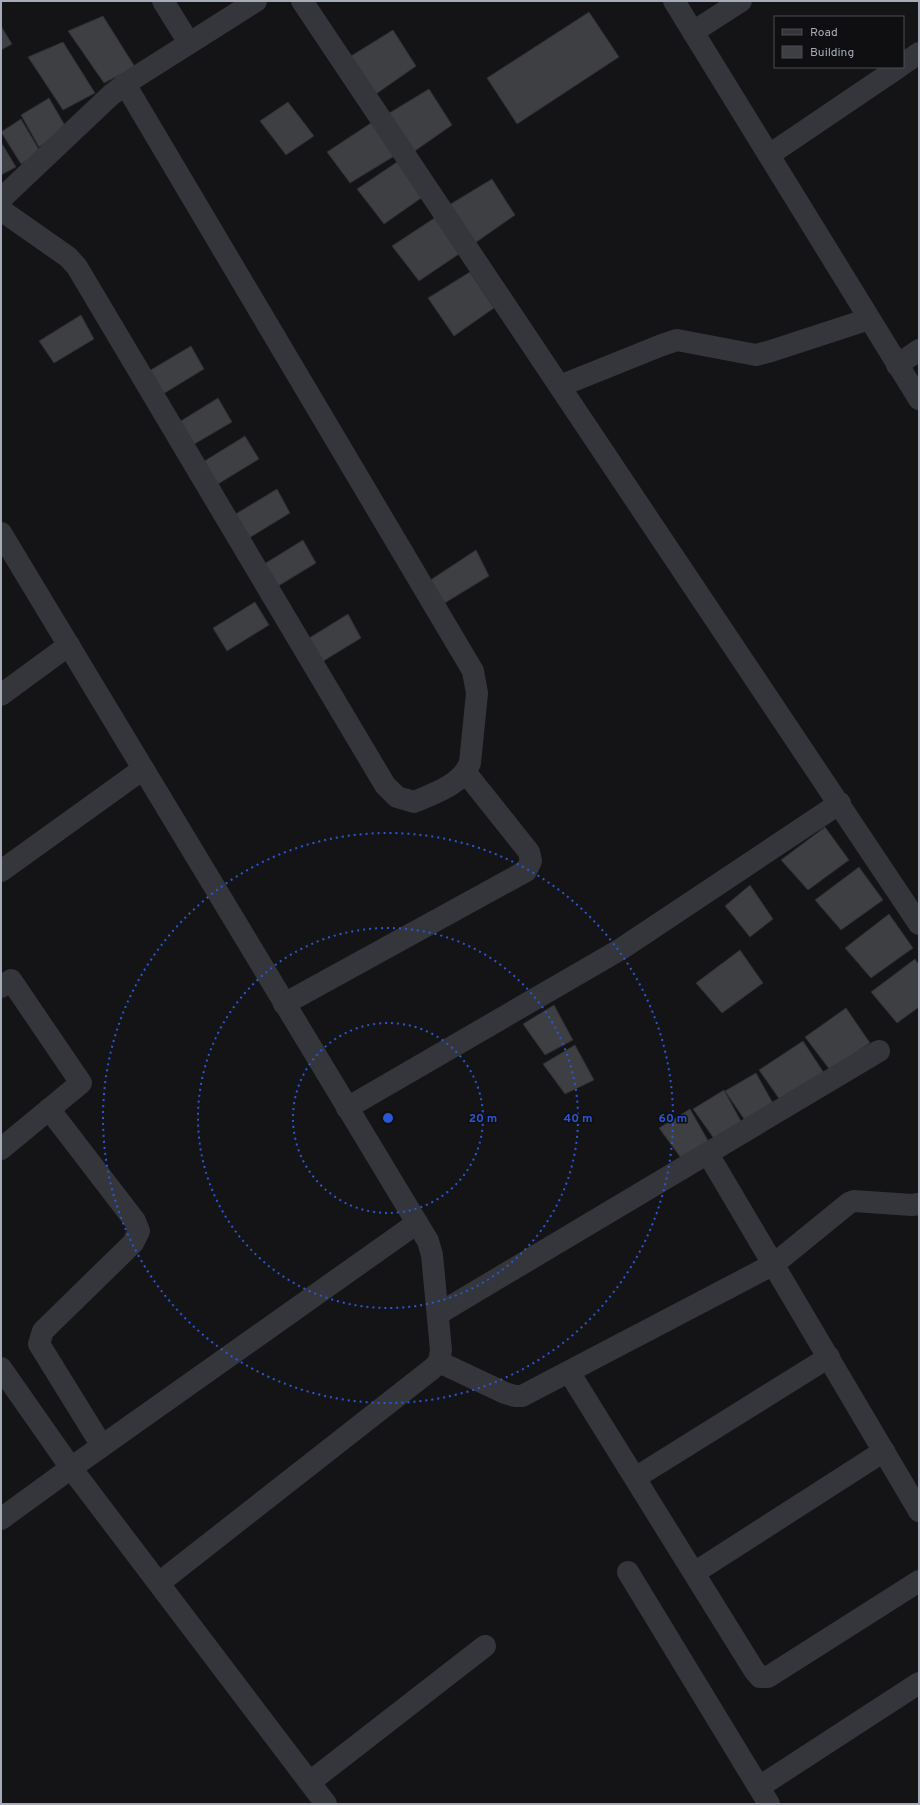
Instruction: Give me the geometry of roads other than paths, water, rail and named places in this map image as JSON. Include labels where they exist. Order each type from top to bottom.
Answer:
[{"type":"street","points":[[163,1],[189,43]]},
{"type":"street","points":[[1,199],[111,95],[125,84],[256,1]]},
{"type":"street","points":[[302,1],[919,924]]},
{"type":"street","points":[[674,1],[919,399]]},
{"type":"street","points":[[693,32],[741,1]]},
{"type":"street","points":[[904,63],[919,53]]},
{"type":"street","points":[[769,155],[898,68]]},
{"type":"street","points":[[1,210],[68,257],[77,267],[385,785],[397,798],[414,802],[455,782],[466,773],[470,763],[477,693],[473,671],[125,84]]},
{"type":"street","points":[[560,386],[677,340],[756,355],[869,318]]},
{"type":"street","points":[[897,365],[919,350]]},
{"type":"street","points":[[2,536],[428,1241],[432,1255],[441,1350],[439,1362],[426,1374],[159,1583]]},
{"type":"street","points":[[1,696],[69,645]]},
{"type":"street","points":[[1,871],[143,769]]},
{"type":"street","points":[[284,1004],[526,871],[531,861],[529,852],[466,773]]},
{"type":"street","points":[[347,1108],[621,948],[840,804]]},
{"type":"street","points":[[1,1149],[81,1083],[4,978]]},
{"type":"street","points":[[438,1314],[879,1051]]},
{"type":"street","points":[[49,1109],[135,1221],[139,1231],[132,1243],[43,1331],[39,1344],[102,1446]]},
{"type":"street","points":[[708,1154],[919,1511]]},
{"type":"street","points":[[439,1362],[515,1396],[522,1396],[774,1264],[854,1201],[912,1205],[919,1204]]},
{"type":"street","points":[[1,1519],[417,1223]]},
{"type":"street","points":[[635,1478],[829,1357]]},
{"type":"street","points":[[1,1368],[71,1468],[326,1804]]},
{"type":"street","points":[[569,1372],[760,1677],[768,1677],[919,1582]]},
{"type":"street","points":[[694,1573],[884,1451]]},
{"type":"street","points":[[628,1572],[764,1795],[919,1683]]},
{"type":"street","points":[[310,1782],[485,1646]]}]
